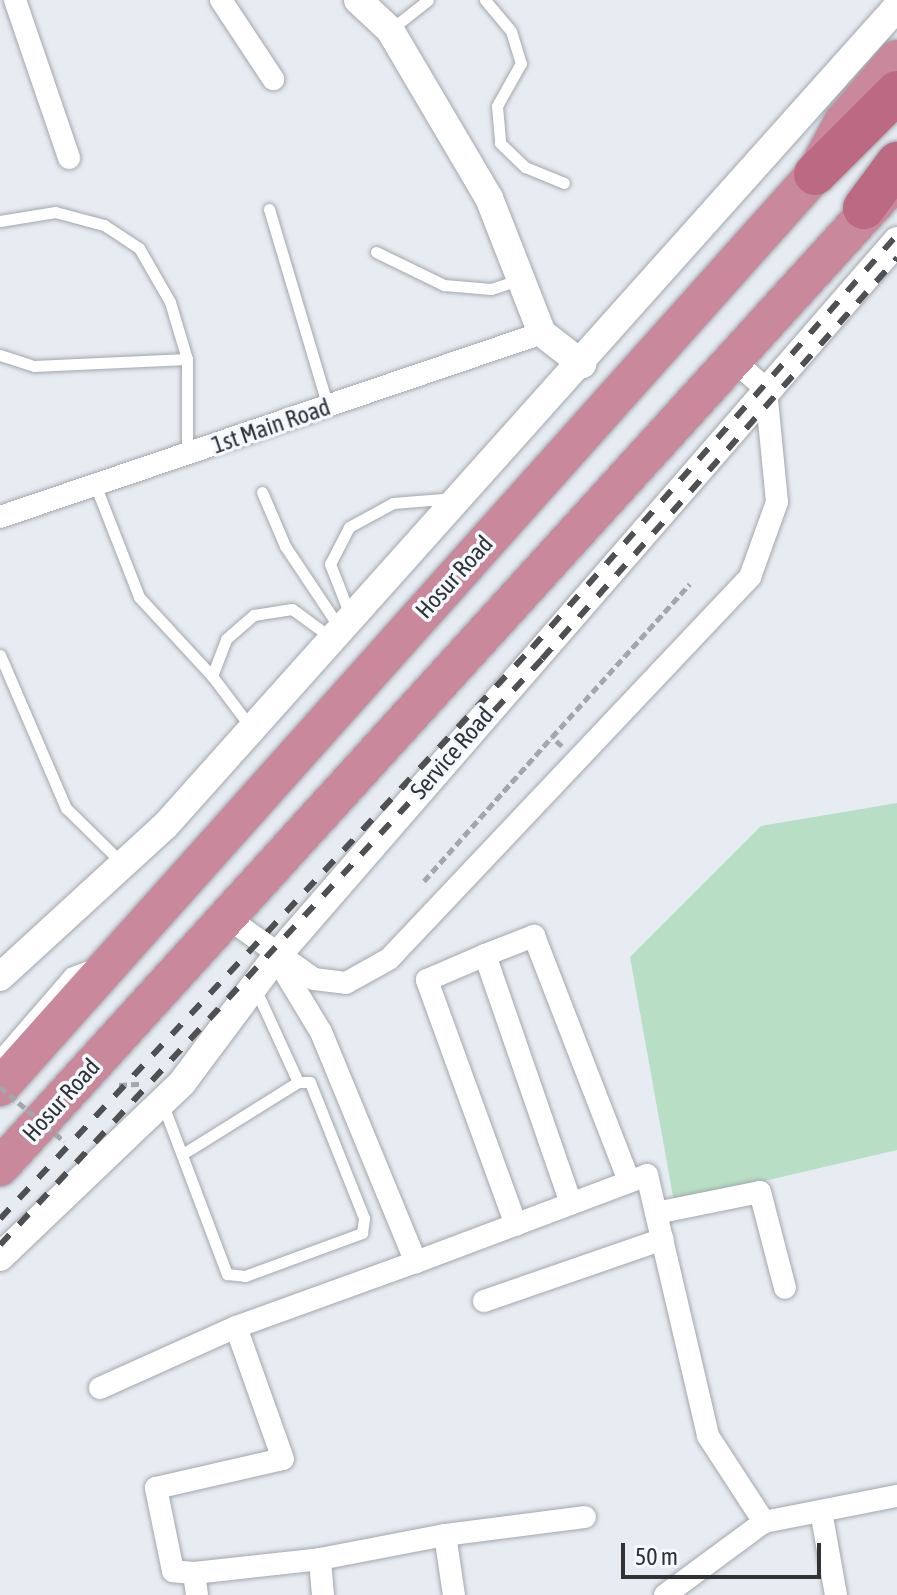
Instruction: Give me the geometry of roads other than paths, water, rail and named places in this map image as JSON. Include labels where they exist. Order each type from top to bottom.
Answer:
[{"type":"highway","name":"Hosur Road","points":[[0,1087],[815,174],[843,122],[897,59]]},
{"type":"highway","points":[[815,174],[897,92]]},
{"type":"highway","points":[[864,208],[897,163]]},
{"type":"highway","name":"Hosur Road","points":[[0,1167],[864,208],[897,181]]},
{"type":"street","points":[[15,0],[69,158]]},
{"type":"street","points":[[221,0],[273,79]]},
{"type":"street","points":[[358,0],[390,30],[489,198],[542,333],[582,364]]},
{"type":"street","points":[[0,977],[124,864],[252,729],[582,364],[897,7]]},
{"type":"street","name":"Service Road","points":[[0,1257],[162,1104],[276,957],[897,241]]},
{"type":"street","name":"1st Main Road","points":[[0,517],[96,487],[542,333]]},
{"type":"street","points":[[225,916],[276,957],[314,979],[346,983],[389,959],[750,577],[777,502],[766,389],[730,357]]},
{"type":"street","points":[[516,1225],[427,980],[485,955],[534,936],[629,1181]]},
{"type":"street","points":[[485,955],[571,1204]]},
{"type":"street","points":[[276,957],[321,1032],[416,1262]]},
{"type":"street","points":[[100,1388],[236,1327],[647,1175],[708,1436],[764,1522]]},
{"type":"street","points":[[656,1213],[760,1192],[785,1288]]},
{"type":"street","points":[[484,1301],[663,1239]]},
{"type":"street","points":[[236,1327],[283,1459],[156,1488],[173,1571],[196,1584],[445,1535],[585,1517]]},
{"type":"street","points":[[665,1595],[690,1587],[764,1522],[897,1496]]},
{"type":"street","points":[[821,1511],[836,1595]]},
{"type":"street","points":[[445,1535],[454,1595]]},
{"type":"street","points":[[320,1559],[323,1595]]},
{"type":"lane","points":[[390,30],[428,0]]},
{"type":"lane","points":[[485,0],[511,31],[521,63],[497,106],[500,143],[525,167],[564,183]]},
{"type":"lane","points":[[269,209],[328,407]]},
{"type":"lane","points":[[0,221],[55,212],[104,225],[139,248],[170,302],[187,359],[187,455]]},
{"type":"lane","points":[[376,252],[414,277],[444,285],[491,289],[520,280]]},
{"type":"lane","points":[[0,355],[34,366],[187,359]]},
{"type":"lane","points":[[96,487],[139,597],[212,676],[252,729]]},
{"type":"lane","points":[[262,492],[285,546],[342,630]]},
{"type":"lane","points":[[342,630],[330,564],[349,527],[393,503],[432,494],[461,498]]},
{"type":"lane","points":[[212,676],[226,639],[254,615],[292,609],[342,630]]},
{"type":"lane","points":[[0,655],[66,808],[124,864]]},
{"type":"lane","points":[[0,1054],[70,973],[118,955]]},
{"type":"lane","points":[[162,1104],[186,1152],[185,1169],[233,1278],[362,1233],[364,1218],[320,1094],[298,1082],[255,987]]},
{"type":"lane","points":[[186,1152],[298,1082]]},
{"type":"railway","points":[[0,1219],[532,648],[897,235]]},
{"type":"railway","points":[[0,1245],[542,659],[897,258]]}]
